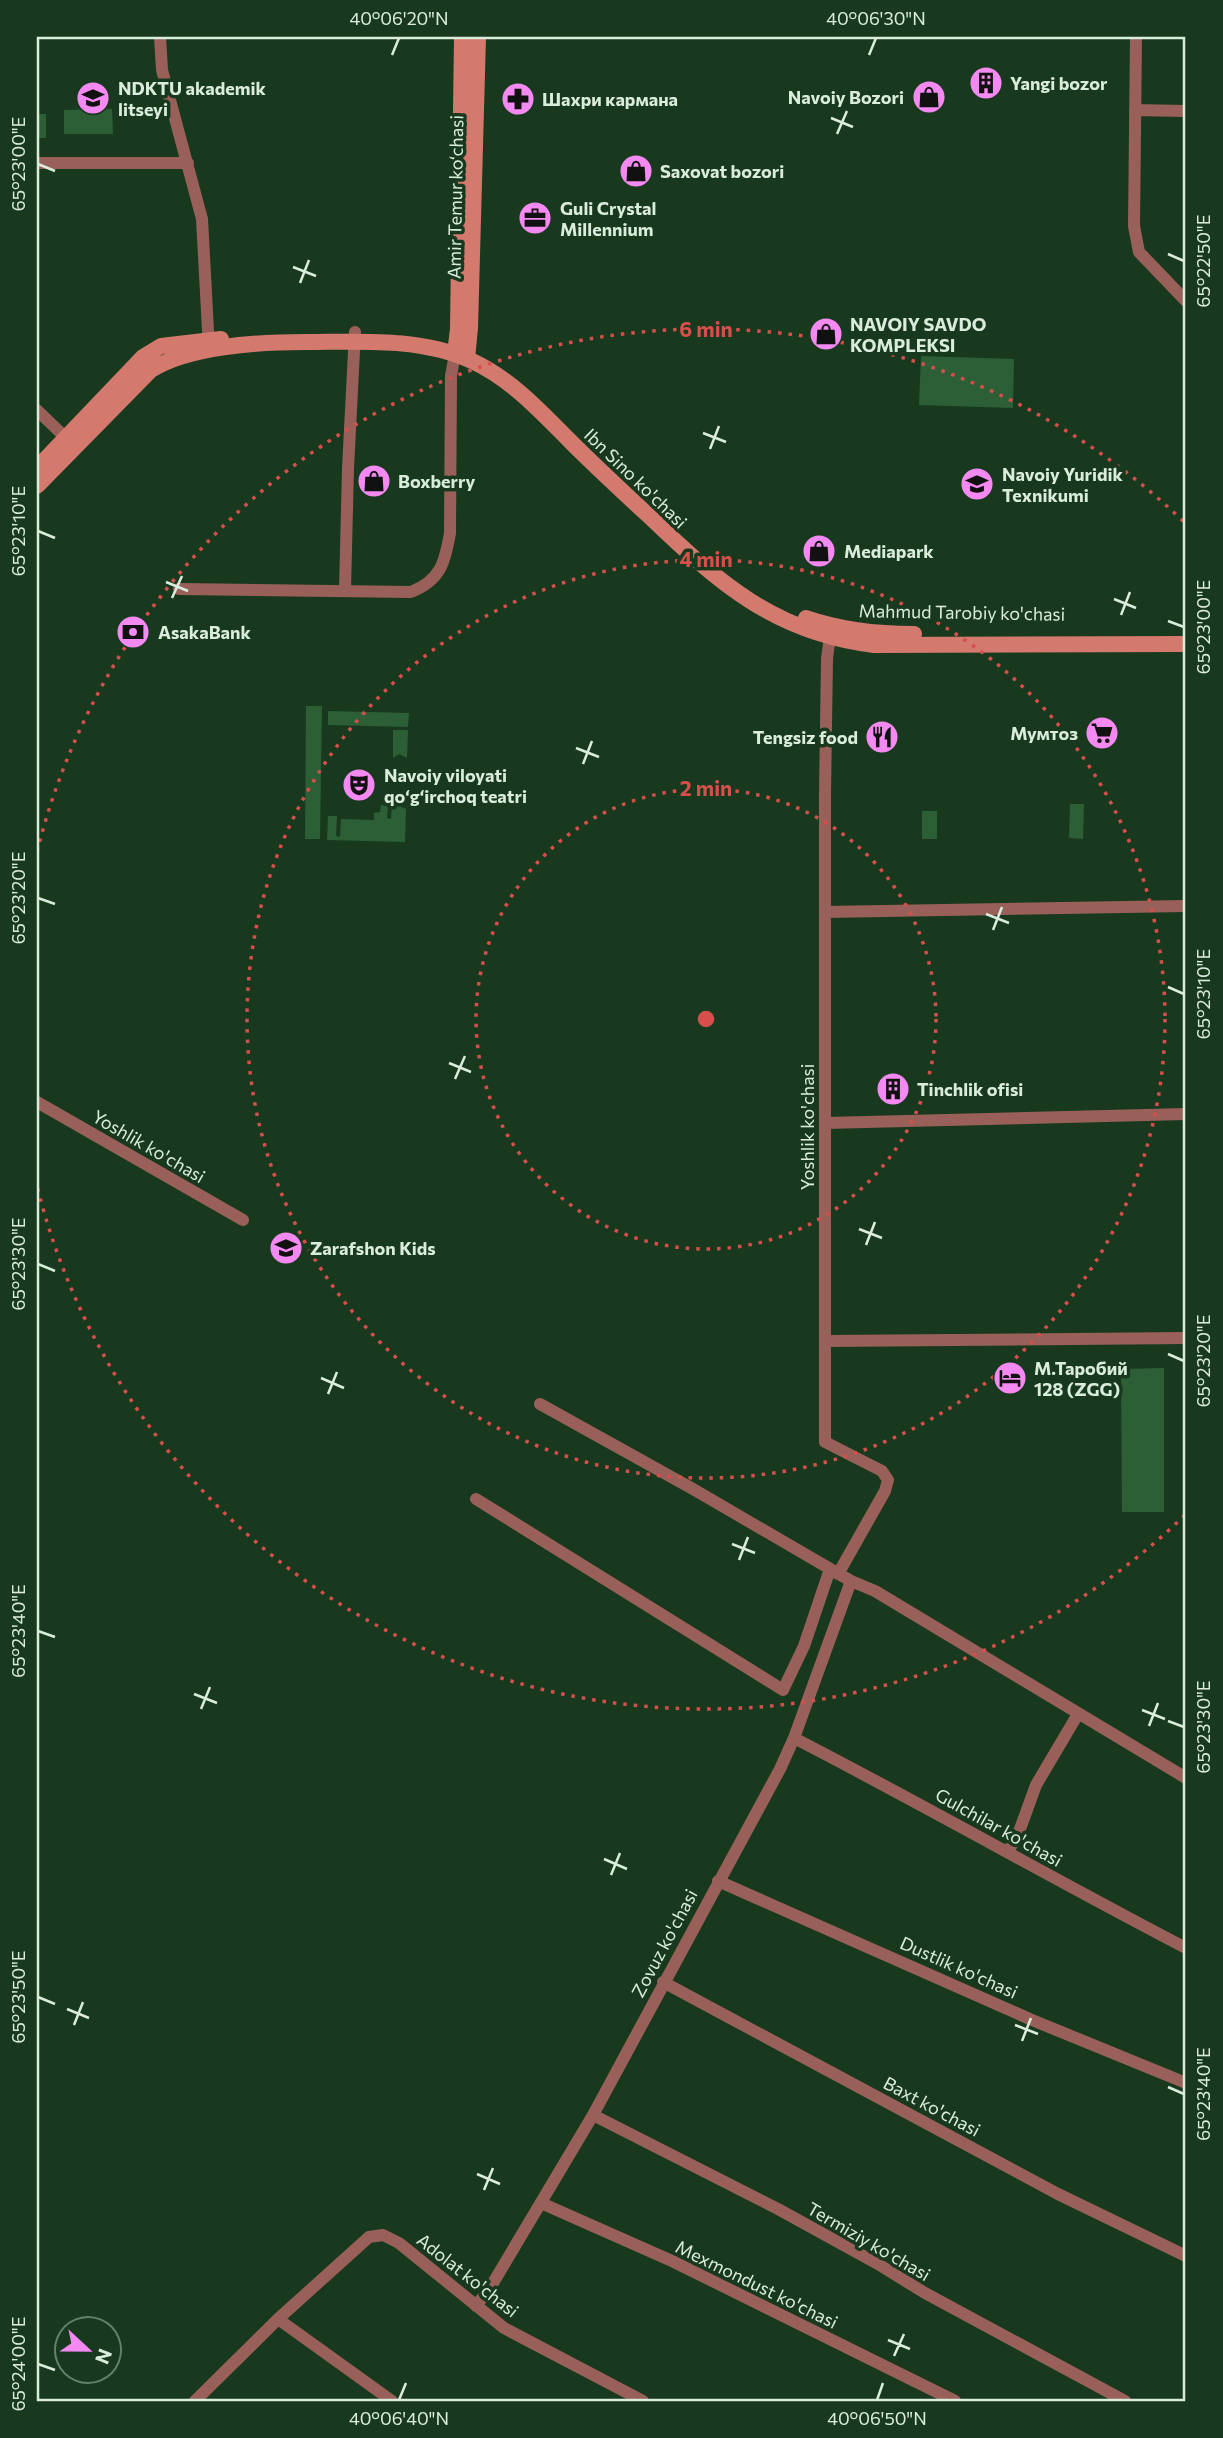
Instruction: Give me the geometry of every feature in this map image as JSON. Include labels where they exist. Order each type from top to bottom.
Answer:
[{"type":"main road","name":"Amir Temur ko‘chasi","points":[[462,37],[458,322],[462,352]]},
{"type":"main road","name":"Amir Temur ko‘chasi","points":[[462,352],[478,37]]},
{"type":"main road","name":"Mahmud Tarobiy ko'chasi","points":[[37,468],[143,357],[161,346],[209,346],[272,334],[355,337],[393,334],[496,361],[528,385],[706,559],[771,604],[830,632],[1186,635]]},
{"type":"main road","points":[[37,486],[151,370],[162,363],[209,346]]},
{"type":"main road","points":[[830,632],[874,645],[1186,644]]},
{"type":"street","points":[[160,37],[162,70],[202,219],[209,346]]},
{"type":"street","points":[[1136,37],[1134,226],[1139,252],[1186,301]]},
{"type":"street","points":[[1135,110],[1186,111]]},
{"type":"street","points":[[37,163],[188,163]]},
{"type":"street","points":[[345,590],[355,337]]},
{"type":"street","points":[[179,589],[411,592],[437,576],[446,557],[451,522],[451,376],[462,352]]},
{"type":"street","points":[[37,410],[66,438]]},
{"type":"street","name":"Yoshlik ko'chasi","points":[[830,632],[827,658],[825,912],[825,1442],[882,1471],[888,1480],[885,1491],[834,1572]]},
{"type":"street","points":[[825,912],[1186,906]]},
{"type":"street","name":"Yoshlik ko'chasi","points":[[37,1102],[243,1220]]},
{"type":"street","points":[[825,1123],[1186,1114]]},
{"type":"street","points":[[825,1342],[1186,1338]]},
{"type":"street","points":[[540,1404],[693,1489],[834,1572],[875,1591],[1186,1779]]},
{"type":"street","points":[[476,1499],[783,1690],[834,1572]]},
{"type":"street","name":"Zovuz ko'chasi","points":[[476,2306],[490,2288],[593,2115],[780,1769],[794,1738],[851,1581]]},
{"type":"street","points":[[1008,1852],[1020,1829],[1036,1784],[1078,1714]]},
{"type":"street","name":"Gulchilar ko'chasi","points":[[794,1738],[1186,1948]]},
{"type":"street","name":"Dustlik ko'chasi","points":[[718,1881],[1032,2020],[1186,2083]]},
{"type":"street","name":"Baxt ko'chasi","points":[[663,1982],[1058,2194],[1186,2256]]},
{"type":"street","name":"Termiziy ko'chasi","points":[[593,2115],[778,2209],[925,2293],[1125,2401]]},
{"type":"street","name":"Mexmondust ko'chasi","points":[[541,2203],[672,2261],[955,2401]]},
{"type":"street","name":"Adolat ko'chasi","points":[[278,2319],[369,2237],[383,2235],[399,2243],[503,2328],[643,2401]]},
{"type":"street","points":[[195,2401],[278,2319],[392,2401]]},
{"type":"green space","points":[[112,109],[113,134],[64,134],[64,110]]},
{"type":"green space","points":[[37,114],[46,114],[46,138],[37,138]]},
{"type":"green space","points":[[921,356],[1014,359],[1013,408],[919,405]]},
{"type":"green space","points":[[306,706],[322,706],[320,839],[305,839]]},
{"type":"green space","points":[[328,711],[409,713],[408,727],[328,725]]},
{"type":"green space","points":[[393,730],[408,730],[407,758],[399,754],[393,758]]},
{"type":"green space","points":[[392,803],[406,809],[405,842],[327,840],[328,816],[337,816],[336,836],[340,837],[341,819],[374,820],[374,813],[380,812],[381,805],[388,806],[387,818],[391,819]]},
{"type":"green space","points":[[1070,804],[1084,804],[1083,839],[1069,838]]},
{"type":"green space","points":[[922,811],[937,811],[937,839],[922,839]]},
{"type":"green space","points":[[1164,1368],[1164,1512],[1122,1512],[1121,1369]]},
{"type":"place","name":"Yangi bozor","points":[[986,83]]},
{"type":"place","name":"Navoiy Bozori","points":[[929,97]]},
{"type":"place","name":"NDKTU akademik litseyi","points":[[93,98]]},
{"type":"place","name":"Шахри кармана","points":[[518,99]]},
{"type":"place","name":"Saxovat bozori","points":[[636,171]]},
{"type":"place","name":"Guli Crystal Millennium","points":[[535,218]]},
{"type":"place","name":"NAVOIY SAVDO KOMPLEKSI","points":[[826,334]]},
{"type":"place","name":"Boxberry","points":[[374,481]]},
{"type":"place","name":"Navoiy Yuridik Texnikumi","points":[[977,484]]},
{"type":"place","name":"Mediapark","points":[[819,551]]},
{"type":"place","name":"AsakaBank","points":[[133,632]]},
{"type":"place","name":"Мумтоз","points":[[1102,733]]},
{"type":"place","name":"Tengsiz food","points":[[882,737]]},
{"type":"place","name":"Navoiy viloyati qoʻgʻirchoq teatri","points":[[359,785]]},
{"type":"place","name":"Tinchlik ofisi","points":[[893,1089]]},
{"type":"place","name":"Zarafshon Kids","points":[[286,1248]]},
{"type":"place","name":"М.Таробий 128 (ZGG)","points":[[1010,1378]]}]
